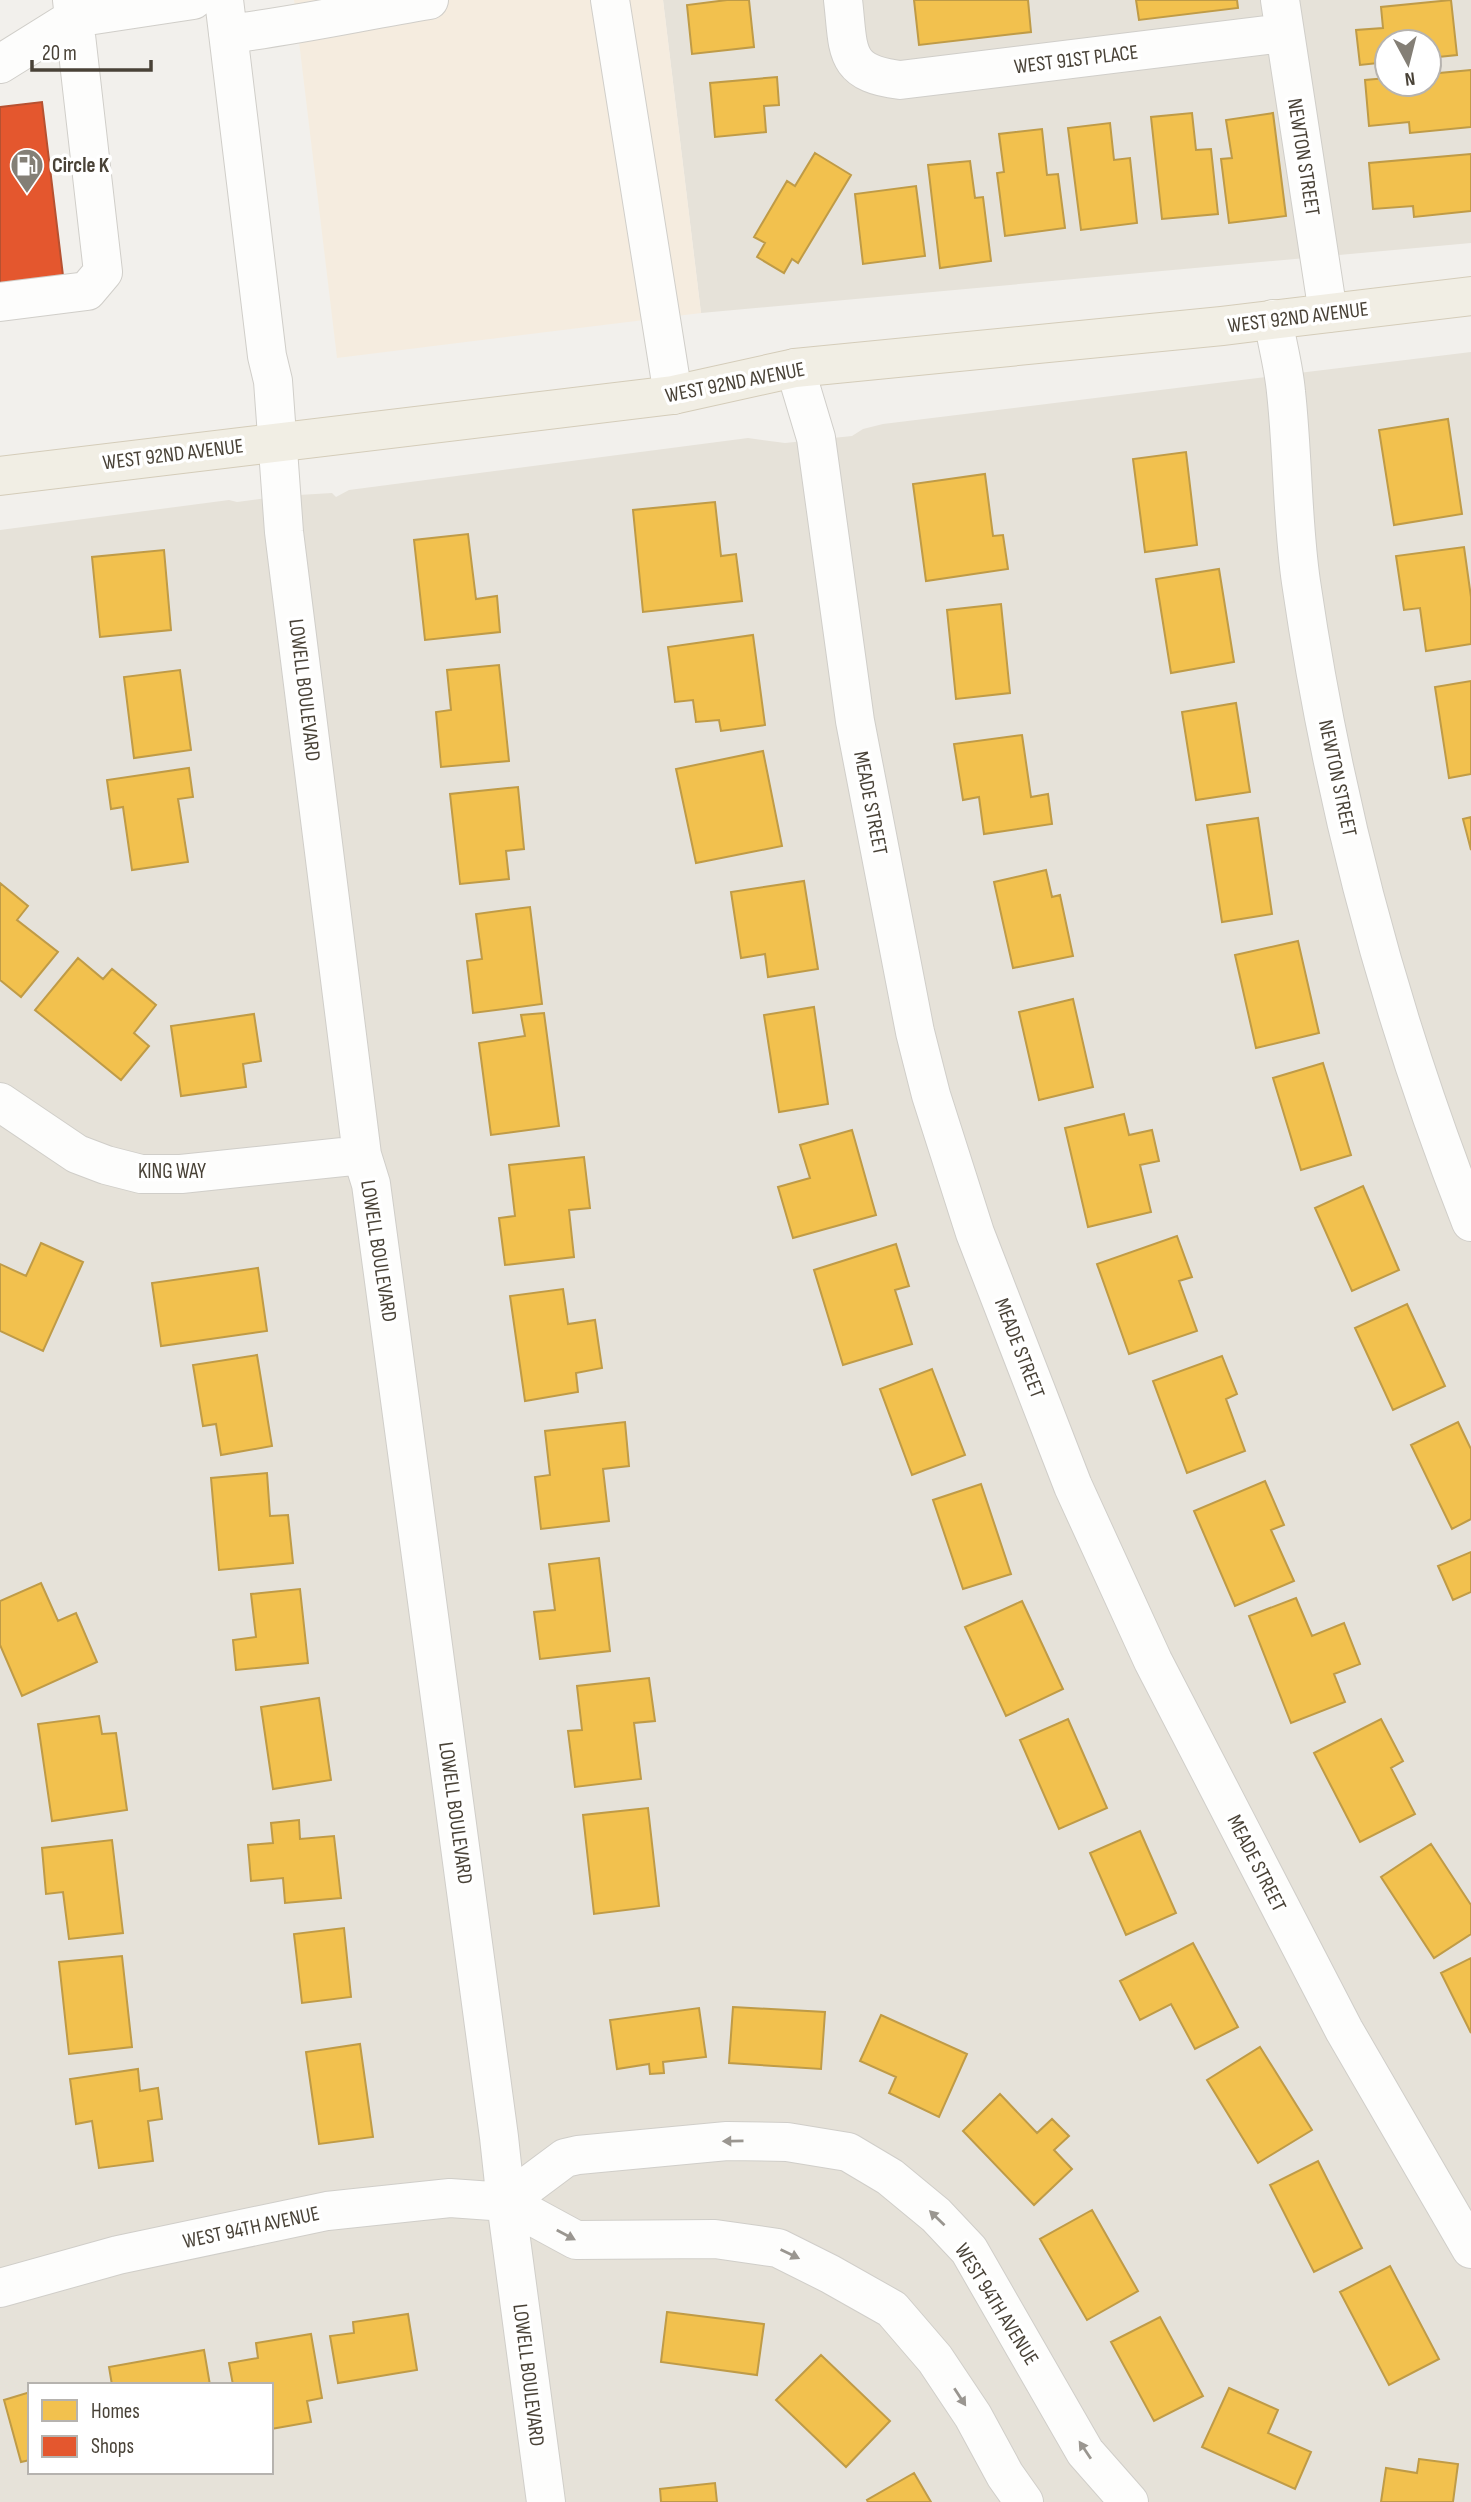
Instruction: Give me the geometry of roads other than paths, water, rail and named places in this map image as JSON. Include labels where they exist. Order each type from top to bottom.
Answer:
[{"type":"main road","name":"WEST 92ND AVENUE","points":[[0,476],[673,394],[795,368],[1471,296]]},
{"type":"street","points":[[0,64],[73,9],[193,0]]},
{"type":"street","points":[[226,17],[289,27],[325,8],[429,0]]},
{"type":"street","points":[[610,0],[673,394]]},
{"type":"street","name":"WEST 91ST PLACE","points":[[843,0],[849,49],[859,68],[870,75],[900,80],[1282,17]]},
{"type":"street","points":[[0,302],[87,292],[103,272],[73,9]]},
{"type":"street","name":"LOWELL BOULEVARD","points":[[226,17],[273,381],[284,532],[362,1155],[371,1184],[498,2123],[546,2502]]},
{"type":"street","name":"NEWTON STREET","points":[[1282,17],[1328,313]]},
{"type":"street","name":"NEWTON STREET","points":[[1273,319],[1286,390],[1301,580],[1321,701],[1345,814],[1370,921],[1437,1137],[1471,1222]]},
{"type":"street","name":"MEADE STREET","points":[[795,368],[816,438],[855,721],[915,1032],[931,1095],[975,1233],[1073,1486],[1153,1661],[1344,2030],[1471,2249]]},
{"type":"street","name":"KING WAY","points":[[0,1102],[77,1154],[141,1174],[194,1173],[362,1155]]},
{"type":"street","name":"WEST 94TH AVENUE","points":[[506,2202],[565,2158],[578,2155],[727,2141],[787,2142],[848,2152],[890,2177],[936,2216],[969,2250],[1085,2452],[1129,2502]]},
{"type":"street","name":"WEST 94TH AVENUE","points":[[0,2288],[118,2255],[327,2211],[450,2198],[506,2202],[576,2241],[715,2239],[778,2248],[892,2309],[935,2359],[973,2416],[1005,2475],[1024,2502]]},
{"type":"place","name":"Circle K","points":[[27,195]]}]
